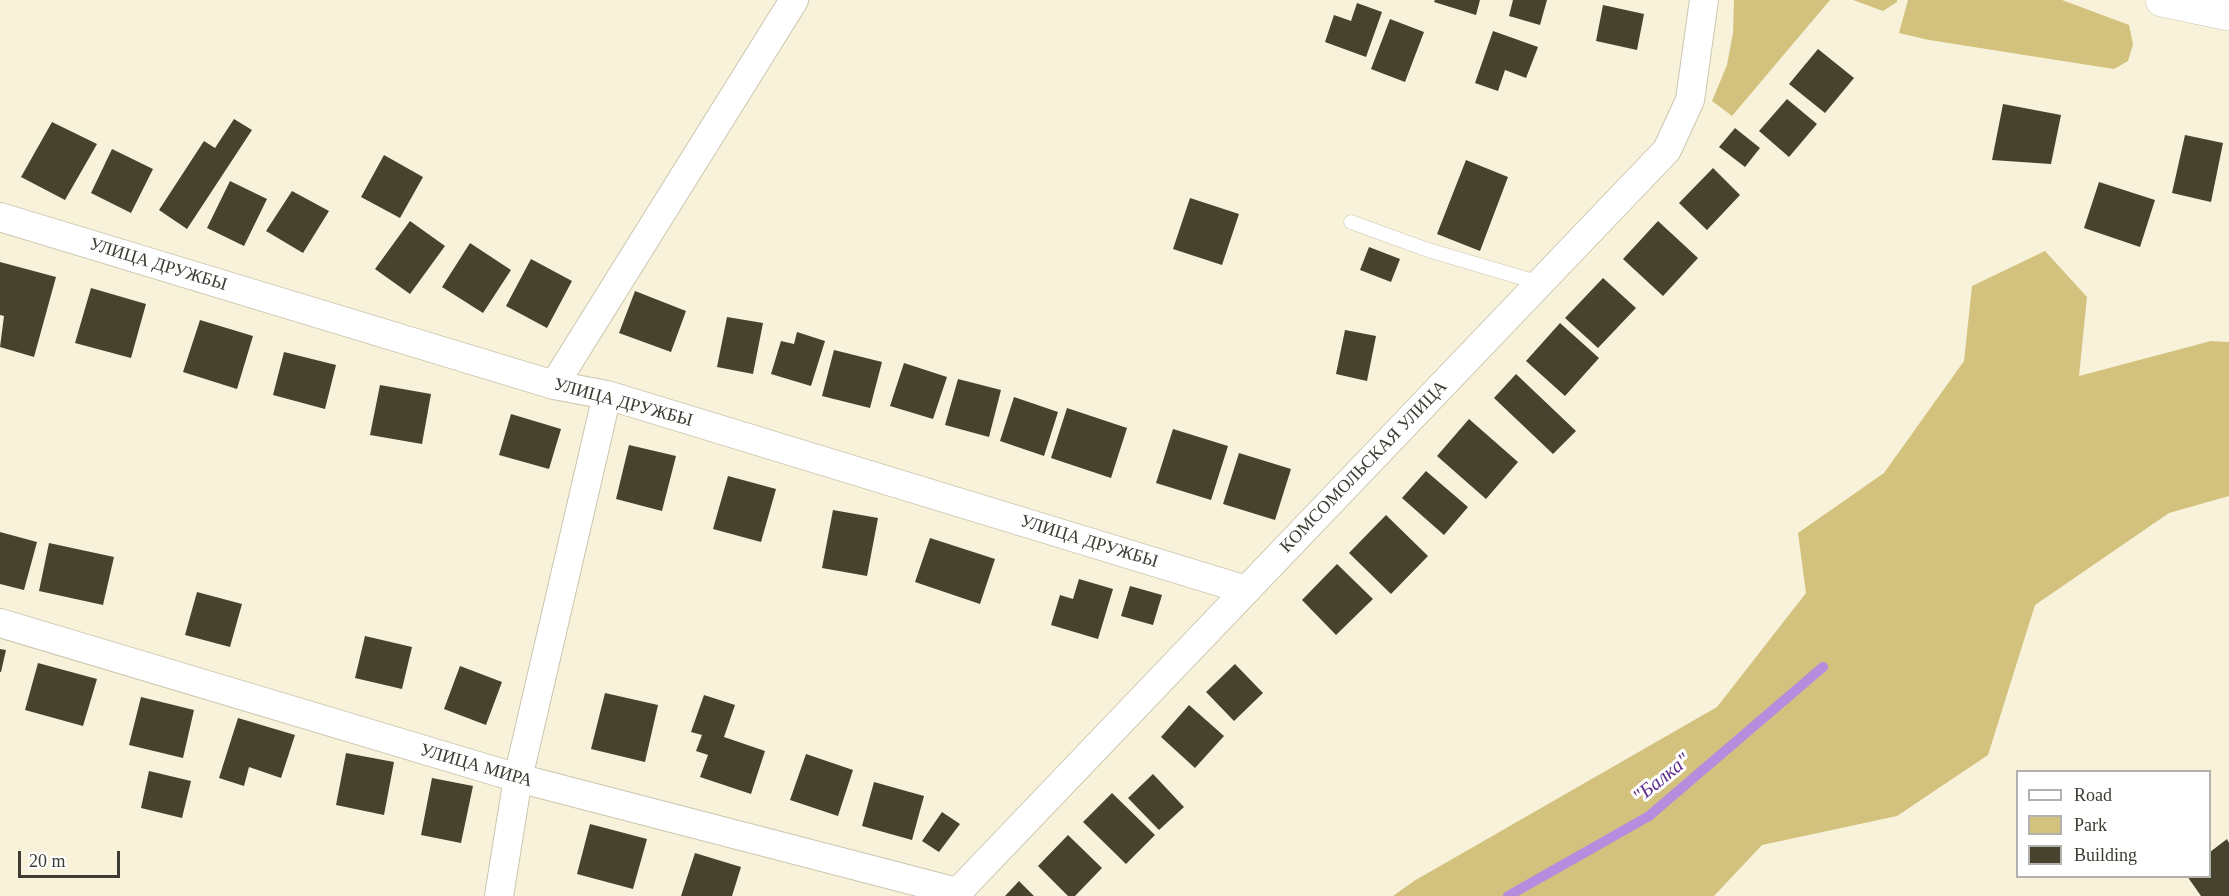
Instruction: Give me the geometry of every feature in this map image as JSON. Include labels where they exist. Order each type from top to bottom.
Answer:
[{"type":"street","points":[[554,385],[794,0]]},
{"type":"street","name":"КОМСОМОЛЬСКАЯ УЛИЦА","points":[[956,894],[1667,150],[1690,100],[1704,0]]},
{"type":"street","points":[[2162,0],[2229,14]]},
{"type":"street","name":"УЛИЦА ДРУЖБЫ","points":[[0,217],[554,385],[607,395],[1246,590]]},
{"type":"street","points":[[500,896],[518,778],[607,395]]},
{"type":"street","name":"УЛИЦА МИРА","points":[[0,623],[518,778],[956,894]]},
{"type":"lane","points":[[1351,222],[1428,250],[1540,283]]},
{"type":"green space","points":[[1734,0],[1830,0],[1732,116],[1712,101],[1727,65],[1733,33]]},
{"type":"green space","points":[[1853,0],[1897,0],[1897,2],[1883,11]]},
{"type":"green space","points":[[1908,0],[2062,0],[2129,25],[2133,44],[2128,61],[2114,69],[1929,40],[1899,33]]},
{"type":"green space","points":[[2045,251],[2087,297],[2079,376],[2211,341],[2229,342],[2229,496],[2169,513],[2035,605],[1988,755],[1897,816],[1762,845],[1714,896],[1393,896],[1414,881],[1717,707],[1806,593],[1798,533],[1884,473],[1964,361],[1972,286]]},
{"type":"building","points":[[1435,0],[1480,0],[1476,15],[1434,2]]},
{"type":"building","points":[[1513,0],[1547,0],[1540,25],[1509,16]]},
{"type":"building","points":[[1357,3],[1382,12],[1366,57],[1325,42],[1334,15],[1351,21]]},
{"type":"building","points":[[1603,5],[1644,14],[1637,50],[1596,41]]},
{"type":"building","points":[[1390,19],[1424,32],[1405,82],[1371,69]]},
{"type":"building","points":[[1493,31],[1538,47],[1526,78],[1505,70],[1498,91],[1475,83]]},
{"type":"building","points":[[1818,49],[1854,78],[1825,113],[1789,84]]},
{"type":"building","points":[[1787,99],[1817,124],[1789,157],[1759,131]]},
{"type":"building","points":[[2003,104],[2061,115],[2051,164],[1992,160]]},
{"type":"building","points":[[234,119],[252,130],[187,229],[159,210],[204,141],[215,148]]},
{"type":"building","points":[[52,122],[97,144],[65,200],[21,177]]},
{"type":"building","points":[[1735,128],[1760,148],[1745,167],[1719,147]]},
{"type":"building","points":[[2185,135],[2223,143],[2211,202],[2172,193]]},
{"type":"building","points":[[112,149],[153,169],[131,213],[91,193]]},
{"type":"building","points":[[384,155],[423,177],[400,218],[361,197]]},
{"type":"building","points":[[1466,160],[1508,177],[1480,251],[1437,234]]},
{"type":"building","points":[[1713,168],[1740,195],[1707,230],[1679,203]]},
{"type":"building","points":[[230,181],[267,199],[244,246],[207,228]]},
{"type":"building","points":[[2099,182],[2155,200],[2140,247],[2084,228]]},
{"type":"building","points":[[292,191],[329,211],[303,253],[266,231]]},
{"type":"building","points":[[1190,198],[1239,214],[1222,265],[1173,249]]},
{"type":"building","points":[[410,221],[445,246],[410,294],[375,269]]},
{"type":"building","points":[[1658,221],[1698,258],[1663,296],[1623,259]]},
{"type":"building","points":[[470,243],[511,270],[483,313],[442,287]]},
{"type":"building","points":[[1369,247],[1400,259],[1391,282],[1360,270]]},
{"type":"building","points":[[531,259],[572,281],[547,328],[506,306]]},
{"type":"building","points":[[0,262],[56,277],[34,357],[0,347],[4,316],[0,315]]},
{"type":"building","points":[[1603,278],[1636,308],[1598,348],[1565,318]]},
{"type":"building","points":[[91,288],[146,304],[131,358],[75,343]]},
{"type":"building","points":[[635,291],[686,311],[671,352],[619,333]]},
{"type":"building","points":[[727,317],[763,323],[753,374],[717,367]]},
{"type":"building","points":[[200,320],[253,336],[237,389],[183,372]]},
{"type":"building","points":[[1560,323],[1599,358],[1565,396],[1526,361]]},
{"type":"building","points":[[1345,330],[1376,336],[1367,381],[1336,374]]},
{"type":"building","points":[[797,332],[825,341],[811,386],[771,374],[781,341],[794,344]]},
{"type":"building","points":[[834,350],[882,362],[870,408],[822,396]]},
{"type":"building","points":[[284,352],[336,365],[325,409],[273,395]]},
{"type":"building","points":[[904,363],[947,377],[933,419],[890,406]]},
{"type":"building","points":[[1516,374],[1576,431],[1553,454],[1494,398]]},
{"type":"building","points":[[958,379],[1001,390],[989,437],[945,425]]},
{"type":"building","points":[[380,385],[431,394],[422,444],[370,435]]},
{"type":"building","points":[[1014,397],[1058,412],[1044,456],[1000,441]]},
{"type":"building","points":[[1067,408],[1127,428],[1111,478],[1051,458]]},
{"type":"building","points":[[511,414],[561,429],[549,469],[499,455]]},
{"type":"building","points":[[1469,419],[1518,462],[1486,499],[1437,456]]},
{"type":"building","points":[[1173,429],[1228,446],[1211,500],[1156,483]]},
{"type":"building","points":[[629,445],[676,456],[662,511],[616,499]]},
{"type":"building","points":[[1239,453],[1291,469],[1275,520],[1223,504]]},
{"type":"building","points":[[1426,471],[1468,507],[1444,535],[1402,498]]},
{"type":"building","points":[[728,476],[776,489],[761,542],[713,529]]},
{"type":"building","points":[[833,510],[878,518],[867,576],[822,568]]},
{"type":"building","points":[[1386,515],[1428,556],[1391,594],[1349,553]]},
{"type":"building","points":[[0,532],[37,542],[24,590],[0,584]]},
{"type":"building","points":[[930,538],[995,559],[980,604],[915,582]]},
{"type":"building","points":[[49,543],[114,557],[103,605],[39,591]]},
{"type":"building","points":[[1337,564],[1373,599],[1336,635],[1302,600]]},
{"type":"building","points":[[1079,579],[1113,589],[1098,639],[1051,625],[1060,595],[1073,599]]},
{"type":"building","points":[[1130,586],[1162,595],[1153,625],[1121,616]]},
{"type":"building","points":[[197,592],[242,604],[230,647],[185,635]]},
{"type":"building","points":[[365,636],[412,647],[402,689],[355,678]]},
{"type":"building","points":[[0,649],[6,650],[1,672],[0,672]]},
{"type":"building","points":[[38,663],[97,679],[83,726],[25,710]]},
{"type":"building","points":[[1235,664],[1263,693],[1234,721],[1206,692]]},
{"type":"building","points":[[460,666],[502,682],[486,725],[444,709]]},
{"type":"building","points":[[605,693],[658,705],[645,762],[591,749]]},
{"type":"building","points":[[704,695],[735,705],[724,737],[765,751],[751,794],[700,777],[708,755],[696,751],[702,735],[691,732]]},
{"type":"building","points":[[141,697],[194,710],[183,758],[129,745]]},
{"type":"building","points":[[1189,705],[1224,736],[1195,768],[1161,737]]},
{"type":"building","points":[[238,718],[295,735],[281,778],[249,767],[244,786],[219,778]]},
{"type":"building","points":[[346,753],[394,762],[384,815],[336,805]]},
{"type":"building","points":[[806,754],[853,770],[838,816],[790,800]]},
{"type":"building","points":[[149,771],[191,781],[182,818],[141,808]]},
{"type":"building","points":[[1153,774],[1184,807],[1159,830],[1128,798]]},
{"type":"building","points":[[432,778],[473,786],[461,843],[421,835]]},
{"type":"building","points":[[874,782],[924,796],[912,840],[862,826]]},
{"type":"building","points":[[1112,793],[1155,835],[1126,864],[1083,822]]},
{"type":"building","points":[[942,812],[960,824],[939,852],[922,841]]},
{"type":"building","points":[[590,824],[647,839],[633,889],[577,874]]},
{"type":"building","points":[[1068,835],[1102,868],[1075,896],[1068,896],[1038,866]]},
{"type":"building","points":[[2227,839],[2229,843],[2229,896],[2201,896],[2188,878],[2211,878],[2211,851]]},
{"type":"building","points":[[695,853],[741,867],[732,896],[681,896]]},
{"type":"building","points":[[1019,881],[1034,896],[1005,896]]},
{"type":"waterway","name":"\"Балка\"","points":[[1508,896],[1649,816],[1823,667]]}]
